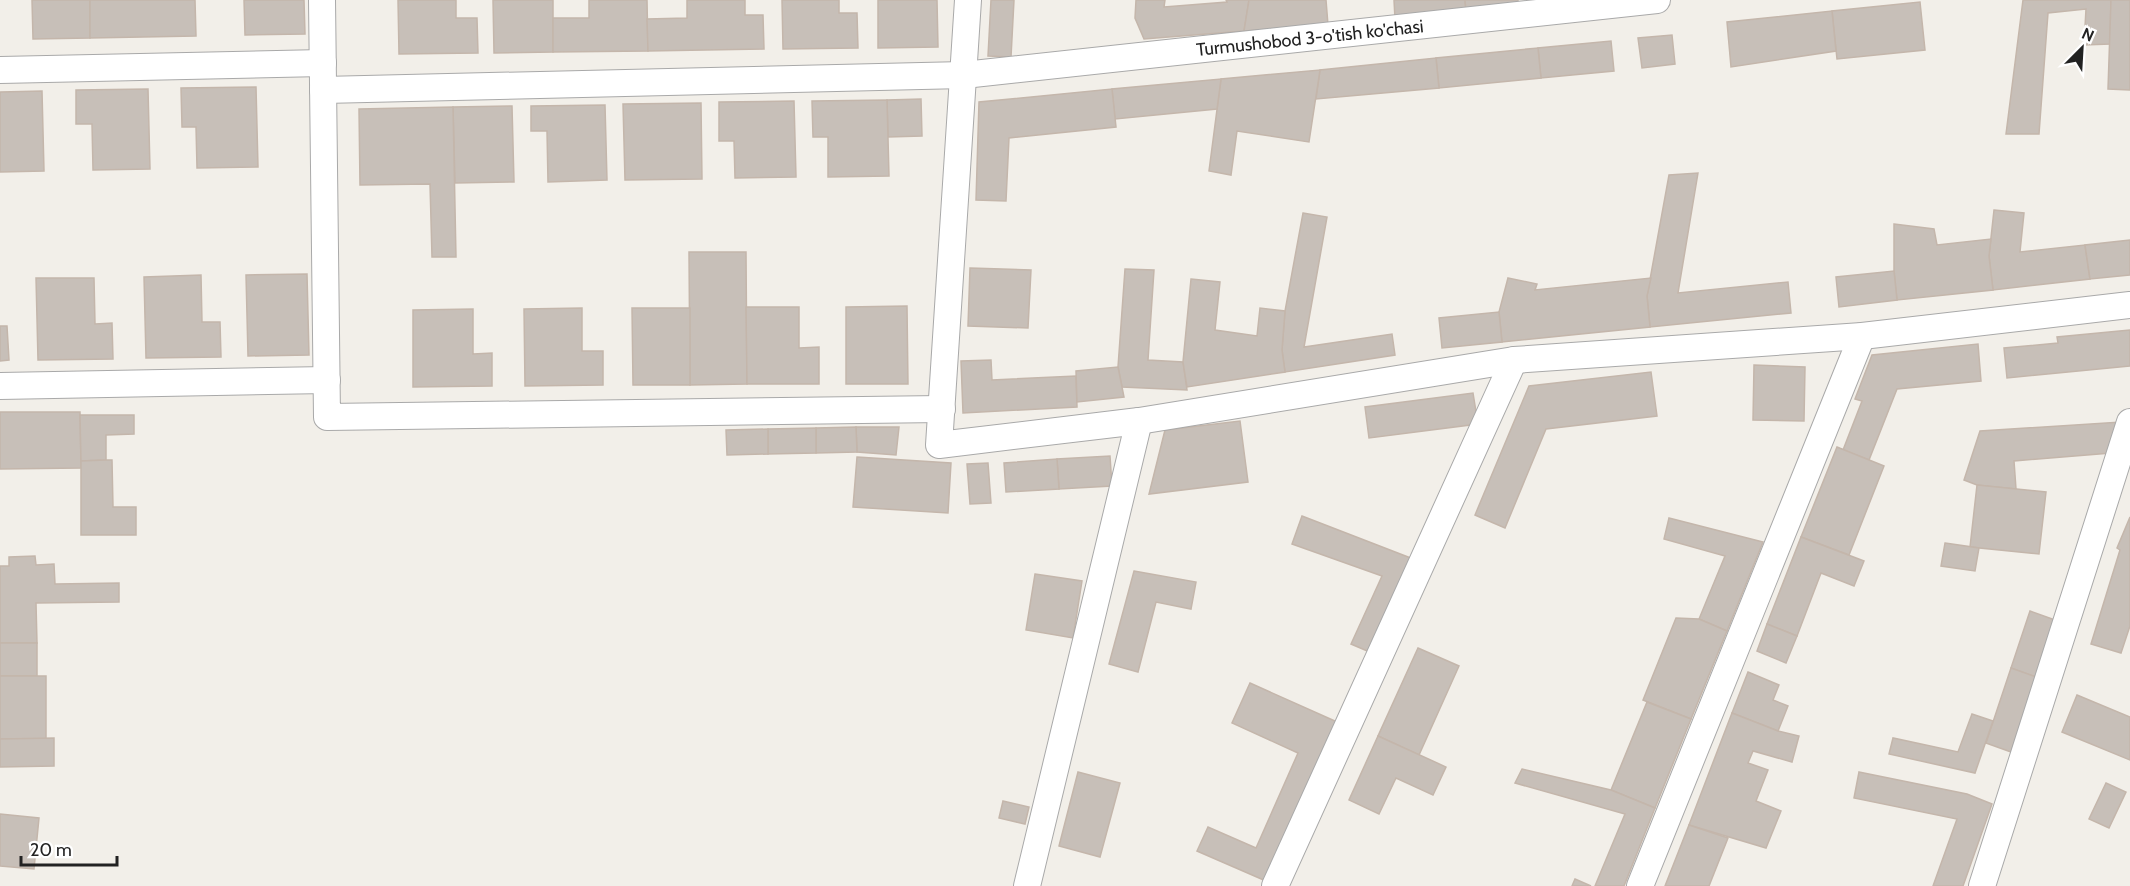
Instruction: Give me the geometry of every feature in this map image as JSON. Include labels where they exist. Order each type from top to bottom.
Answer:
[{"type":"street","points":[[322,0],[327,417],[942,409]]},
{"type":"street","points":[[968,0],[939,445],[1138,421],[1514,360],[1862,336],[2130,306]]},
{"type":"street","name":"Turmushobod 3-o'tish ko'chasi","points":[[323,90],[964,75],[1657,0]]},
{"type":"street","points":[[0,70],[323,63]]},
{"type":"street","points":[[1640,886],[1862,336]]},
{"type":"street","points":[[1275,886],[1514,360]]},
{"type":"street","points":[[0,386],[327,380]]},
{"type":"street","points":[[1028,886],[1138,421]]},
{"type":"street","points":[[1982,886],[2130,422]]},
{"type":"building","points":[[32,0],[90,0],[90,38],[33,39]]},
{"type":"building","points":[[90,0],[195,0],[196,36],[90,38]]},
{"type":"building","points":[[244,0],[304,0],[305,34],[245,35]]},
{"type":"building","points":[[398,0],[456,0],[456,18],[477,18],[478,53],[399,54]]},
{"type":"building","points":[[493,0],[553,0],[553,52],[494,53]]},
{"type":"building","points":[[589,0],[647,0],[648,51],[553,52],[553,18],[589,18]]},
{"type":"building","points":[[687,0],[745,0],[745,15],[763,15],[764,49],[648,51],[647,19],[687,18]]},
{"type":"building","points":[[782,0],[839,0],[839,13],[857,13],[858,48],[783,49]]},
{"type":"building","points":[[878,0],[937,0],[938,47],[878,48]]},
{"type":"building","points":[[991,0],[1014,0],[1011,57],[988,56]]},
{"type":"building","points":[[1136,0],[1165,0],[1164,7],[1227,2],[1226,0],[1249,0],[1244,31],[1144,39],[1135,18]]},
{"type":"building","points":[[1249,0],[1326,0],[1328,25],[1244,31]]},
{"type":"building","points":[[1394,0],[1465,0],[1466,11],[1395,19]]},
{"type":"building","points":[[1465,0],[1518,0],[1518,6],[1466,11]]},
{"type":"building","points":[[2023,0],[2111,0],[2110,44],[2084,45],[2086,9],[2048,13],[2039,134],[2006,134]]},
{"type":"building","points":[[2111,0],[2130,0],[2130,90],[2108,89]]},
{"type":"building","points":[[1920,2],[1925,50],[1837,59],[1832,11]]},
{"type":"building","points":[[1832,11],[1836,51],[1731,67],[1727,22]]},
{"type":"building","points":[[1672,35],[1675,64],[1642,68],[1638,38]]},
{"type":"building","points":[[1611,41],[1614,71],[1541,78],[1538,48]]},
{"type":"building","points":[[1538,48],[1541,78],[1439,88],[1436,58]]},
{"type":"building","points":[[1436,58],[1439,88],[1316,99],[1320,70]]},
{"type":"building","points":[[1320,70],[1309,142],[1237,131],[1231,175],[1209,171],[1221,79]]},
{"type":"building","points":[[1221,79],[1217,109],[1115,119],[1112,89]]},
{"type":"building","points":[[256,87],[258,167],[197,168],[196,127],[182,127],[181,88]]},
{"type":"building","points":[[148,89],[150,169],[93,170],[92,124],[76,124],[76,90]]},
{"type":"building","points":[[1112,89],[1116,127],[1009,138],[1006,201],[976,200],[979,102]]},
{"type":"building","points":[[42,91],[44,171],[0,172],[0,92]]},
{"type":"building","points":[[921,99],[922,136],[888,137],[887,100]]},
{"type":"building","points":[[887,100],[889,176],[828,177],[828,137],[813,137],[812,101]]},
{"type":"building","points":[[794,101],[796,177],[735,178],[734,141],[719,141],[719,102]]},
{"type":"building","points":[[701,103],[702,179],[625,180],[623,104]]},
{"type":"building","points":[[605,105],[607,180],[548,182],[547,131],[531,131],[531,106]]},
{"type":"building","points":[[512,106],[514,182],[455,183],[453,107]]},
{"type":"building","points":[[453,107],[456,257],[432,257],[430,184],[360,185],[359,109]]},
{"type":"building","points":[[1698,173],[1678,293],[1788,282],[1791,313],[1650,327],[1647,296],[1669,175]]},
{"type":"building","points":[[1994,210],[2024,213],[2020,252],[2085,245],[2090,279],[1993,290],[1989,256]]},
{"type":"building","points":[[1303,213],[1327,217],[1304,347],[1392,334],[1395,355],[1285,372],[1282,350],[1285,311]]},
{"type":"building","points":[[1894,224],[1934,229],[1937,245],[1991,239],[1989,256],[1993,290],[1897,300],[1894,271]]},
{"type":"building","points":[[2130,240],[2130,275],[2090,279],[2085,245]]},
{"type":"building","points":[[689,252],[746,252],[747,384],[690,385]]},
{"type":"building","points":[[970,268],[1031,270],[1028,328],[968,326]]},
{"type":"building","points":[[1125,269],[1154,270],[1148,360],[1183,362],[1187,390],[1122,387],[1118,367]]},
{"type":"building","points":[[1894,271],[1897,300],[1839,307],[1836,277]]},
{"type":"building","points":[[307,274],[309,355],[248,356],[246,275]]},
{"type":"building","points":[[201,275],[202,322],[220,322],[221,357],[146,358],[144,277]]},
{"type":"building","points":[[36,278],[94,278],[95,324],[112,323],[113,359],[38,360]]},
{"type":"building","points":[[1508,278],[1537,284],[1535,290],[1651,278],[1647,296],[1650,327],[1502,342],[1499,312]]},
{"type":"building","points":[[1191,279],[1220,282],[1215,330],[1257,336],[1260,308],[1285,311],[1282,350],[1285,372],[1187,387],[1183,362]]},
{"type":"building","points":[[907,306],[908,384],[846,384],[846,307]]},
{"type":"building","points":[[746,307],[799,307],[799,348],[819,347],[819,384],[747,384]]},
{"type":"building","points":[[582,308],[582,351],[603,351],[603,385],[525,386],[524,309]]},
{"type":"building","points":[[632,308],[690,308],[690,385],[633,385]]},
{"type":"building","points":[[473,309],[473,354],[492,353],[492,386],[413,387],[413,310]]},
{"type":"building","points":[[1499,312],[1502,342],[1442,348],[1439,318]]},
{"type":"building","points":[[0,326],[7,326],[9,360],[0,361]]},
{"type":"building","points":[[2130,330],[2130,366],[2007,378],[2004,348],[2058,343],[2057,337]]},
{"type":"building","points":[[1978,344],[1981,381],[1897,389],[1869,460],[1843,450],[1862,401],[1855,399],[1872,355]]},
{"type":"building","points":[[991,360],[992,380],[1076,376],[1077,407],[963,413],[961,361]]},
{"type":"building","points":[[1754,365],[1805,367],[1804,421],[1753,420]]},
{"type":"building","points":[[1118,367],[1124,397],[1077,402],[1076,371]]},
{"type":"building","points":[[1651,372],[1657,416],[1546,429],[1505,528],[1475,515],[1529,386]]},
{"type":"building","points":[[1473,393],[1478,424],[1369,438],[1365,407]]},
{"type":"building","points":[[0,412],[80,412],[81,468],[0,469]]},
{"type":"building","points":[[80,415],[134,415],[134,434],[106,435],[106,460],[81,461]]},
{"type":"building","points":[[1240,421],[1248,482],[1149,494],[1165,430]]},
{"type":"building","points":[[2121,422],[2111,453],[2014,461],[2016,489],[1977,485],[1964,480],[1980,431]]},
{"type":"building","points":[[856,427],[899,427],[896,455],[857,452]]},
{"type":"building","points":[[856,427],[857,452],[816,453],[816,428]]},
{"type":"building","points":[[816,428],[816,453],[768,454],[768,429]]},
{"type":"building","points":[[768,429],[768,454],[727,455],[726,430]]},
{"type":"building","points":[[1837,447],[1884,466],[1849,555],[1801,537]]},
{"type":"building","points":[[1110,456],[1112,486],[1059,489],[1057,459]]},
{"type":"building","points":[[857,457],[951,463],[948,513],[853,507]]},
{"type":"building","points":[[1057,459],[1059,489],[1006,492],[1004,463]]},
{"type":"building","points":[[112,460],[113,507],[136,507],[136,535],[81,535],[81,461]]},
{"type":"building","points":[[988,463],[991,503],[970,504],[967,464]]},
{"type":"building","points":[[1977,485],[2046,492],[2039,554],[1970,547]]},
{"type":"building","points":[[1302,516],[1421,562],[1379,656],[1351,644],[1382,576],[1292,544]]},
{"type":"building","points":[[2130,517],[2130,626],[2121,653],[2091,644],[2120,550],[2117,548]]},
{"type":"building","points":[[1669,518],[1763,542],[1727,631],[1699,619],[1725,556],[1664,539]]},
{"type":"building","points":[[1801,537],[1864,561],[1854,586],[1821,573],[1797,636],[1767,624]]},
{"type":"building","points":[[1945,543],[1979,548],[1975,571],[1941,566]]},
{"type":"building","points":[[35,556],[36,565],[54,564],[55,584],[119,583],[119,602],[36,603],[37,643],[0,643],[0,566],[9,566],[9,557]]},
{"type":"building","points":[[1134,571],[1196,582],[1191,609],[1156,602],[1138,672],[1109,664]]},
{"type":"building","points":[[1035,574],[1082,581],[1073,638],[1026,630]]},
{"type":"building","points":[[2030,611],[2055,620],[2036,677],[2011,668]]},
{"type":"building","points":[[1676,618],[1699,619],[1727,631],[1691,719],[1643,700]]},
{"type":"building","points":[[1767,624],[1797,636],[1786,663],[1757,651]]},
{"type":"building","points":[[0,643],[37,643],[37,676],[0,676]]},
{"type":"building","points":[[1418,648],[1459,666],[1419,755],[1378,736]]},
{"type":"building","points":[[2011,668],[2036,677],[2011,752],[1986,743]]},
{"type":"building","points":[[1748,672],[1779,685],[1773,700],[1788,706],[1778,731],[1732,713]]},
{"type":"building","points":[[0,676],[46,676],[46,739],[0,739]]},
{"type":"building","points":[[1250,683],[1346,726],[1275,885],[1197,851],[1208,827],[1256,848],[1298,753],[1232,723]]},
{"type":"building","points":[[2077,695],[2130,717],[2130,760],[2062,732]]},
{"type":"building","points":[[1647,702],[1691,719],[1655,808],[1611,790]]},
{"type":"building","points":[[1732,713],[1778,731],[1799,736],[1792,762],[1753,751],[1748,763],[1768,770],[1756,801],[1781,811],[1766,848],[1689,825]]},
{"type":"building","points":[[1972,714],[1993,721],[1975,773],[1889,754],[1893,738],[1958,752]]},
{"type":"building","points":[[1378,736],[1446,767],[1433,795],[1396,778],[1379,814],[1349,800]]},
{"type":"building","points":[[54,738],[54,766],[0,767],[0,739]]},
{"type":"building","points":[[1522,769],[1611,790],[1655,808],[1624,886],[1595,886],[1625,814],[1515,783]]},
{"type":"building","points":[[1078,772],[1120,783],[1100,857],[1059,846]]},
{"type":"building","points":[[1859,772],[1967,794],[1992,804],[1963,886],[1933,886],[1957,819],[1854,798]]},
{"type":"building","points":[[2106,783],[2126,792],[2109,828],[2089,819]]},
{"type":"building","points":[[1003,801],[1029,807],[1025,824],[999,818]]},
{"type":"building","points":[[0,814],[39,818],[34,869],[0,866]]},
{"type":"building","points":[[1689,825],[1728,838],[1709,886],[1665,886]]},
{"type":"building","points":[[1575,879],[1591,886],[1572,886]]}]
